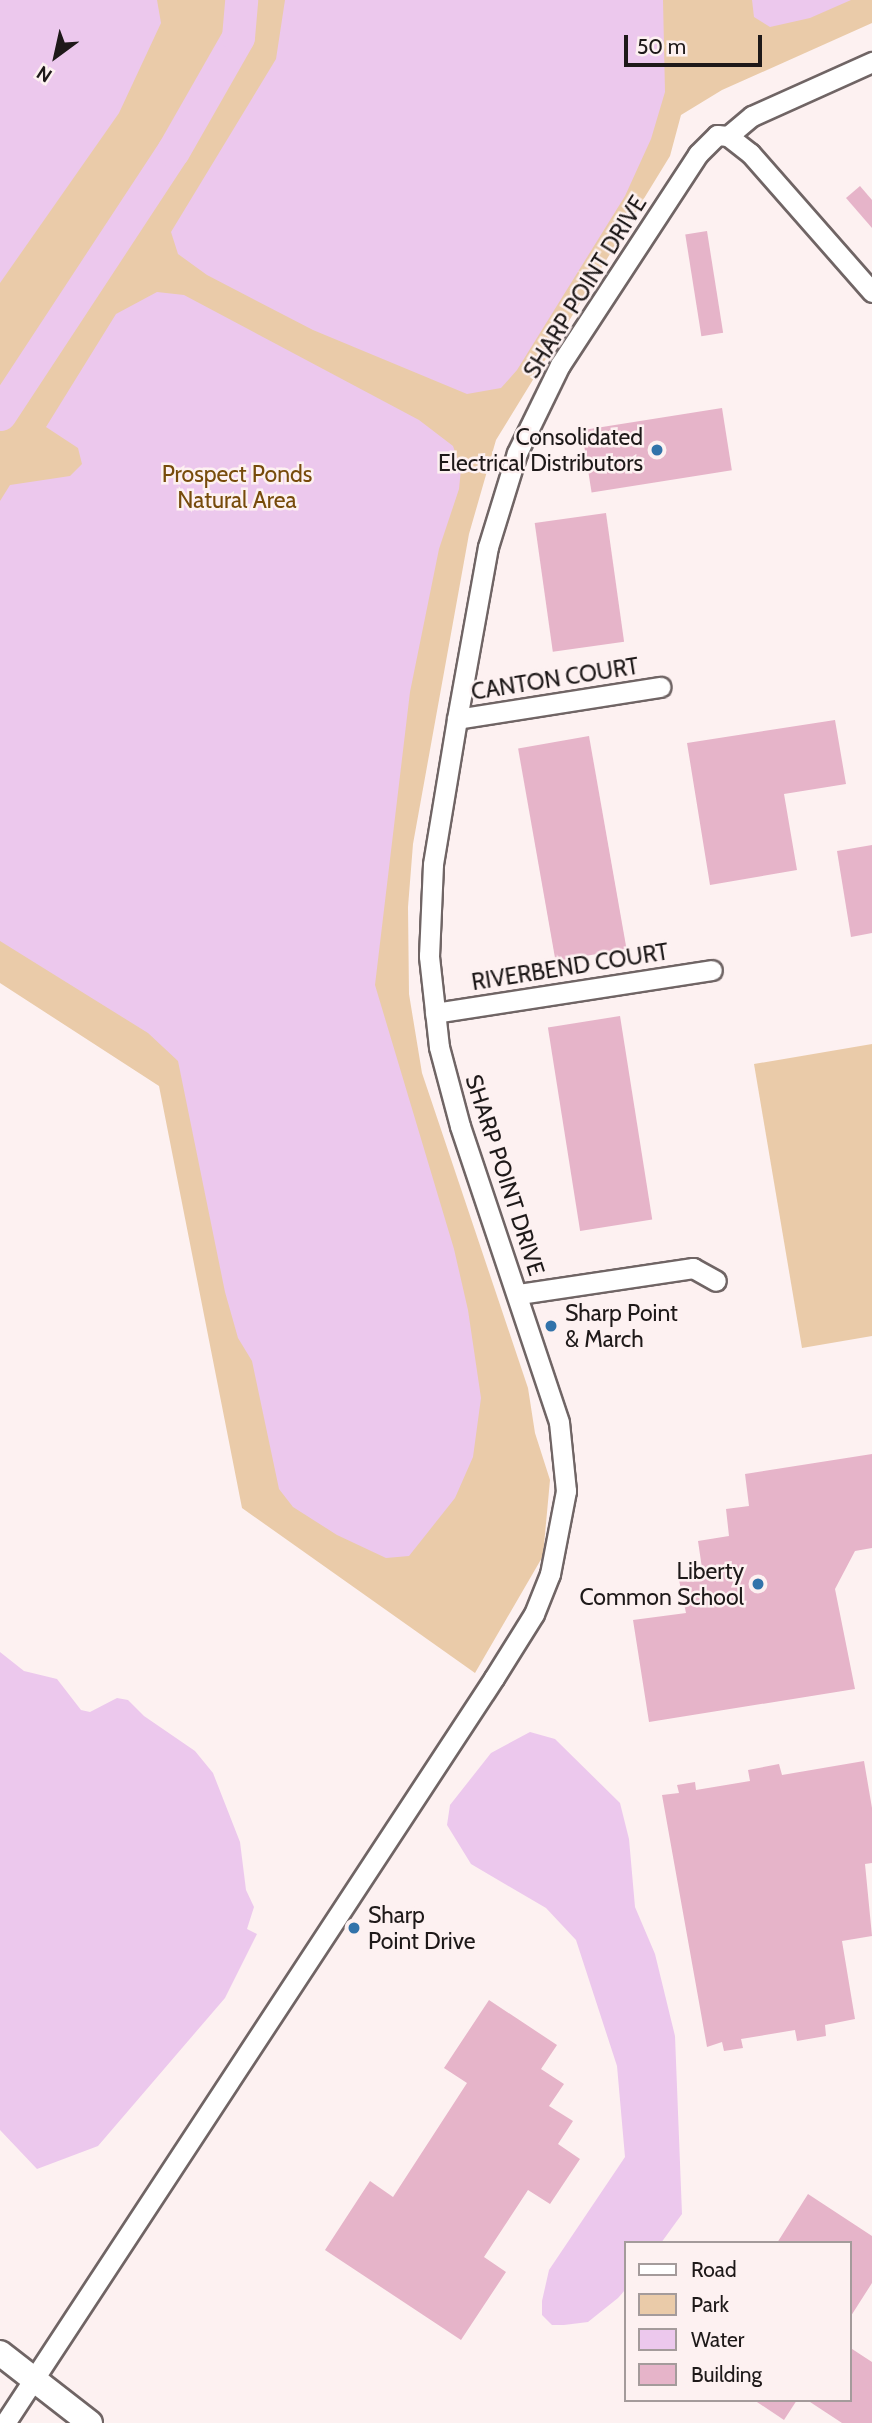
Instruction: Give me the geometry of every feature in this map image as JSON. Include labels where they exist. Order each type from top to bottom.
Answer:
[{"type":"main road","points":[[0,2353],[90,2423]]},
{"type":"street","name":"SHARP POINT DRIVE","points":[[5,2423],[534,1614],[550,1574],[561,1529],[566,1460],[550,1383],[460,1126],[439,1047],[429,956],[433,864],[488,547],[517,453],[560,365],[698,154],[717,135],[729,136],[752,116],[872,62]]},
{"type":"street","points":[[729,136],[750,153],[872,292]]},
{"type":"street","name":"CANTON COURT","points":[[457,719],[660,687]]},
{"type":"street","name":"RIVERBEND COURT","points":[[435,1013],[712,970]]},
{"type":"street","points":[[519,1294],[693,1268],[716,1281]]},
{"type":"green space","name":"Prospect Ponds Natural Area","points":[[0,0],[872,0],[872,23],[722,90],[681,115],[670,156],[496,440],[469,534],[413,844],[408,907],[409,994],[422,1073],[528,1388],[535,1433],[550,1480],[543,1556],[475,1673],[242,1508],[159,1086],[0,983]]},
{"type":"green space","points":[[872,1044],[872,1336],[802,1348],[754,1064]]},
{"type":"water","points":[[0,0],[157,0],[161,23],[119,113],[0,283]]},
{"type":"water","points":[[285,0],[663,0],[665,92],[651,139],[625,196],[517,370],[501,388],[467,394],[313,330],[207,275],[178,254],[171,232],[276,59]]},
{"type":"water","points":[[752,0],[851,0],[810,18],[770,27],[754,17]]},
{"type":"water","points":[[157,292],[184,295],[419,420],[453,446],[461,469],[459,489],[439,549],[410,692],[375,985],[454,1249],[468,1310],[481,1398],[473,1457],[455,1498],[409,1556],[386,1558],[337,1535],[293,1507],[279,1489],[252,1361],[238,1338],[225,1292],[178,1061],[148,1033],[0,941],[0,501],[10,485],[70,476],[82,464],[78,448],[46,427],[116,314]]},
{"type":"water","points":[[0,1652],[24,1671],[57,1679],[81,1710],[90,1712],[117,1698],[128,1700],[144,1716],[195,1751],[213,1773],[240,1842],[246,1890],[254,1907],[247,1929],[257,1934],[225,1998],[98,2146],[37,2169],[0,2130]]},
{"type":"water","points":[[530,1732],[555,1739],[620,1803],[629,1839],[635,1907],[655,1954],[675,2036],[682,2214],[662,2241],[624,2241],[624,2291],[588,2322],[552,2325],[542,2315],[542,2301],[549,2270],[625,2157],[617,2066],[576,1940],[546,1908],[471,1864],[447,1825],[450,1805],[491,1753]]},
{"type":"building","points":[[860,186],[872,200],[872,228],[846,198]]},
{"type":"building","points":[[707,231],[723,333],[701,336],[685,234]]},
{"type":"building","name":"Consolidated Electrical Distributors","points":[[722,408],[732,470],[592,492],[582,430]]},
{"type":"building","points":[[606,513],[624,642],[553,652],[535,523]]},
{"type":"building","points":[[835,720],[846,784],[784,794],[797,870],[710,885],[687,743]]},
{"type":"building","points":[[589,736],[627,949],[556,961],[518,749]]},
{"type":"building","points":[[872,845],[872,933],[851,937],[837,851]]},
{"type":"building","points":[[620,1016],[652,1219],[580,1231],[548,1027]]},
{"type":"building","name":"Liberty Common School","points":[[872,1454],[872,1548],[855,1551],[835,1589],[855,1689],[649,1722],[633,1620],[686,1613],[679,1580],[703,1575],[698,1541],[729,1536],[726,1509],[749,1506],[745,1474]]},
{"type":"building","points":[[864,1761],[872,1808],[872,1863],[865,1864],[872,1936],[842,1941],[855,2019],[825,2025],[826,2036],[797,2041],[795,2030],[741,2039],[743,2048],[724,2051],[722,2042],[707,2047],[662,1795],[679,1793],[677,1785],[695,1782],[696,1790],[750,1781],[748,1770],[779,1764],[782,1775]]},
{"type":"building","points":[[489,2000],[557,2045],[541,2069],[564,2084],[549,2106],[573,2121],[558,2144],[580,2159],[550,2204],[528,2190],[484,2257],[506,2272],[461,2340],[325,2250],[370,2181],[393,2197],[467,2083],[444,2068]]},
{"type":"building","points":[[808,2194],[872,2236],[872,2283],[851,2316],[851,2241],[778,2241]]},
{"type":"building","points":[[851,2348],[872,2362],[872,2423],[842,2423],[810,2402],[851,2402]]},
{"type":"building","points":[[757,2402],[796,2402],[784,2420]]},
{"type":"waterway","points":[[0,414],[173,151],[238,37],[241,0]]},
{"type":"place","name":"Consolidated Electrical Distributors","points":[[657,450]]},
{"type":"place","name":"Sharp Point & March","points":[[551,1326]]},
{"type":"place","name":"Liberty Common School","points":[[758,1584]]},
{"type":"place","name":"Sharp Point Drive","points":[[354,1928]]}]
